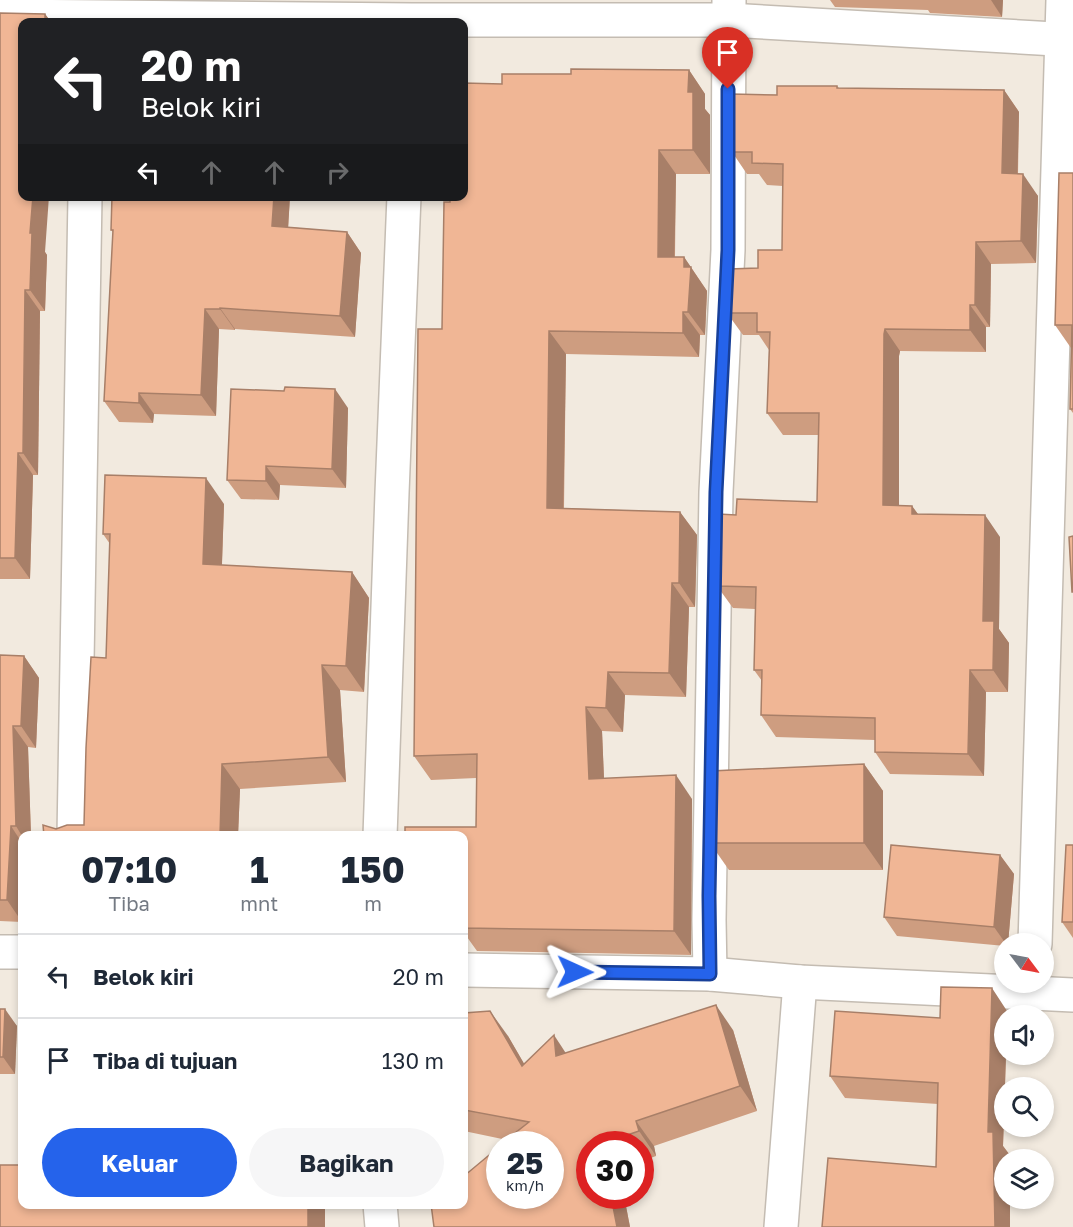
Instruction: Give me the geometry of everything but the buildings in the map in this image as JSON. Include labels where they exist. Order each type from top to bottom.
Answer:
[{"type":"street","points":[[1035,933],[1067,39],[1063,0]]},
{"type":"street","points":[[0,16],[88,13],[411,14],[728,10],[1067,39]]},
{"type":"street","points":[[710,974],[709,896],[716,492],[728,250],[728,10]]},
{"type":"street","points":[[74,831],[85,201]]},
{"type":"street","points":[[380,831],[404,201]]},
{"type":"street","points":[[0,952],[18,952]]},
{"type":"street","points":[[468,970],[710,974],[800,982],[994,987]]},
{"type":"street","points":[[781,1227],[800,982]]},
{"type":"street","points":[[1054,992],[1073,995]]},
{"type":"street","points":[[380,1209],[382,1227]]},
{"type":"route","points":[[575,972],[710,974],[709,896],[716,492],[728,250],[728,89]]}]
